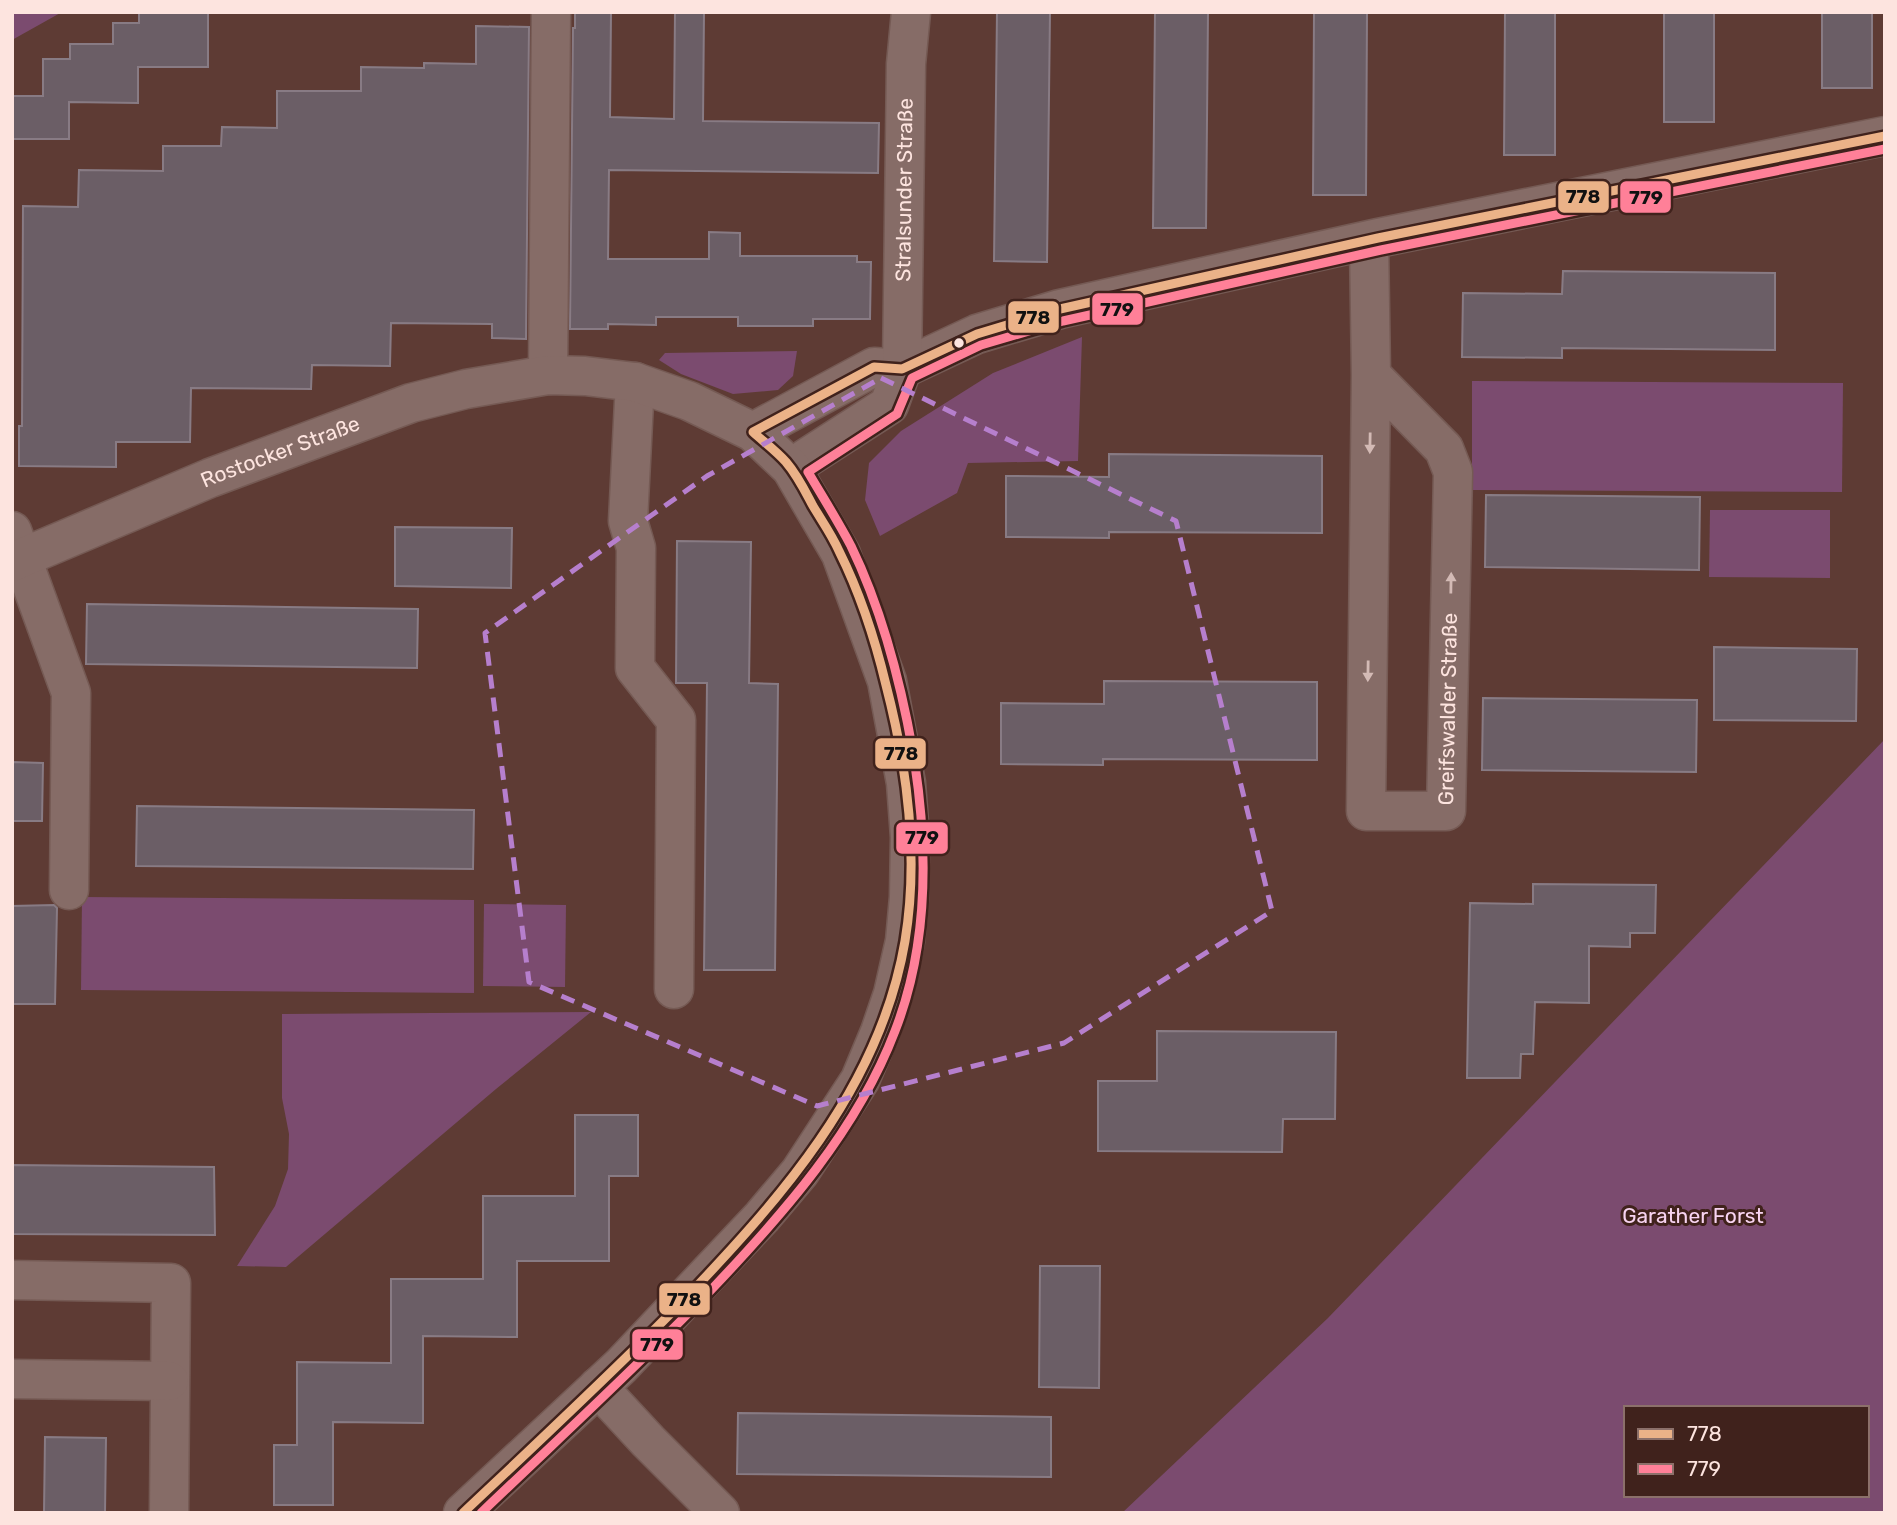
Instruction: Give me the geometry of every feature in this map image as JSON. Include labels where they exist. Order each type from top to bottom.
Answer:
[{"type":"street","points":[[548,375],[551,12]]},
{"type":"street","name":"Stralsunder Straße","points":[[792,468],[889,405],[902,369],[905,78],[911,12]]},
{"type":"street","points":[[753,432],[874,367],[902,369],[977,334],[1060,309],[1369,242],[1885,136]]},
{"type":"street","name":"Greifswalder Straße","points":[[1369,242],[1371,375],[1366,811],[1446,811],[1453,472],[1444,449],[1371,375]]},
{"type":"street","name":"Rostocker Straße","points":[[69,890],[71,693],[15,550],[411,403],[466,389],[548,375],[635,382],[689,401],[753,432],[792,468],[841,554],[887,681],[907,797],[910,837],[905,941],[893,995],[860,1080],[800,1172],[714,1269],[598,1387],[463,1513]]},
{"type":"street","points":[[635,382],[628,521],[636,548],[635,668],[676,720],[674,989]]},
{"type":"street","points":[[12,1280],[171,1283],[169,1513]]},
{"type":"street","points":[[12,1379],[169,1381]]},
{"type":"street","points":[[598,1387],[720,1513]]},
{"type":"highlighted area","points":[[881,378],[1176,521],[1272,911],[1064,1043],[817,1106],[529,982],[485,633],[707,476]]},
{"type":"green space","points":[[12,12],[62,12],[12,40]]},
{"type":"green space","points":[[1082,337],[1078,461],[968,463],[957,493],[880,536],[865,500],[869,463],[901,431],[993,373]]},
{"type":"green space","points":[[797,351],[793,376],[778,390],[733,394],[681,374],[659,360],[665,353]]},
{"type":"green space","points":[[1472,381],[1843,383],[1842,492],[1472,490]]},
{"type":"green space","points":[[1710,510],[1830,510],[1830,578],[1709,577]]},
{"type":"green space","name":"Garather Forst","points":[[1885,739],[1885,1513],[1122,1513],[1328,1318]]},
{"type":"green space","points":[[82,897],[474,900],[474,993],[81,990]]},
{"type":"green space","points":[[484,904],[566,905],[565,987],[483,986]]},
{"type":"green space","points":[[591,1012],[286,1267],[237,1266],[275,1206],[288,1169],[289,1134],[282,1098],[282,1014]]},
{"type":"building","points":[[139,12],[208,12],[208,67],[138,67],[138,103],[69,102],[69,139],[12,139],[12,96],[43,96],[43,59],[70,59],[70,44],[113,44],[113,23],[139,23]]},
{"type":"building","points":[[575,12],[611,12],[610,117],[674,119],[675,12],[704,12],[703,121],[879,123],[878,173],[609,170],[608,259],[709,259],[709,232],[740,233],[740,256],[857,256],[857,262],[871,262],[870,319],[813,319],[813,326],[738,326],[738,317],[656,317],[656,325],[608,324],[608,329],[570,329]]},
{"type":"building","points":[[997,12],[1050,12],[1047,262],[994,261]]},
{"type":"building","points":[[1155,12],[1208,12],[1206,228],[1153,228]]},
{"type":"building","points":[[1314,12],[1367,12],[1366,195],[1313,195]]},
{"type":"building","points":[[1505,12],[1555,12],[1555,155],[1504,155]]},
{"type":"building","points":[[1664,12],[1714,12],[1714,122],[1664,122]]},
{"type":"building","points":[[1822,12],[1872,12],[1872,88],[1822,88]]},
{"type":"building","points":[[476,26],[529,27],[526,339],[492,338],[492,324],[391,323],[390,366],[312,365],[311,389],[191,388],[190,442],[116,442],[116,467],[19,466],[19,426],[22,426],[23,206],[78,207],[79,170],[163,171],[163,146],[221,146],[222,127],[277,128],[277,91],[361,91],[361,67],[424,68],[424,63],[476,64]]},
{"type":"building","points":[[1563,271],[1775,273],[1775,350],[1562,348],[1562,358],[1462,357],[1463,293],[1562,294]]},
{"type":"building","points":[[1109,454],[1322,456],[1322,533],[1109,532],[1109,538],[1006,537],[1006,476],[1109,477]]},
{"type":"building","points":[[1486,495],[1700,497],[1699,570],[1485,567]]},
{"type":"building","points":[[395,527],[512,528],[511,588],[395,586]]},
{"type":"building","points":[[677,541],[751,542],[749,683],[778,684],[775,970],[704,970],[707,683],[676,683]]},
{"type":"building","points":[[87,604],[418,609],[417,668],[86,664]]},
{"type":"building","points":[[1714,647],[1857,649],[1856,721],[1714,720]]},
{"type":"building","points":[[1104,681],[1317,682],[1317,760],[1103,759],[1103,765],[1001,764],[1001,703],[1104,704]]},
{"type":"building","points":[[1483,698],[1697,700],[1696,772],[1482,770]]},
{"type":"building","points":[[12,762],[43,763],[42,821],[12,821]]},
{"type":"building","points":[[137,806],[474,810],[473,869],[136,866]]},
{"type":"building","points":[[1533,884],[1656,885],[1655,933],[1630,933],[1630,947],[1589,946],[1589,1003],[1535,1002],[1533,1054],[1521,1054],[1520,1078],[1467,1078],[1470,903],[1533,904]]},
{"type":"building","points":[[54,905],[57,908],[55,1004],[12,1004],[12,906]]},
{"type":"building","points":[[1157,1031],[1336,1032],[1335,1119],[1283,1119],[1282,1152],[1098,1151],[1098,1081],[1157,1081]]},
{"type":"building","points":[[575,1115],[638,1115],[638,1176],[609,1176],[609,1261],[517,1261],[517,1337],[423,1336],[423,1423],[333,1422],[333,1505],[274,1505],[274,1445],[297,1445],[297,1362],[391,1363],[391,1279],[483,1279],[483,1196],[575,1196]]},
{"type":"building","points":[[12,1165],[214,1167],[215,1235],[12,1234]]},
{"type":"building","points":[[1040,1266],[1100,1266],[1099,1388],[1039,1387]]},
{"type":"building","points":[[738,1413],[1051,1417],[1051,1477],[737,1474]]},
{"type":"building","points":[[45,1437],[106,1438],[105,1513],[44,1513]]},
{"type":"transit line","name":"778","points":[[463,1513],[677,1307],[787,1184],[849,1094],[873,1046],[892,995],[905,941],[911,844],[900,747],[886,685],[872,633],[847,567],[833,539],[790,467],[753,432],[874,367],[902,369],[977,334],[1060,309],[1378,238],[1885,136]]},
{"type":"transit line","name":"779","points":[[481,1513],[683,1319],[791,1201],[816,1170],[860,1103],[879,1068],[906,998],[920,928],[922,893],[921,822],[913,752],[896,673],[872,595],[851,546],[808,472],[897,414],[912,378],[981,345],[1063,321],[1381,250],[1885,149]]}]
